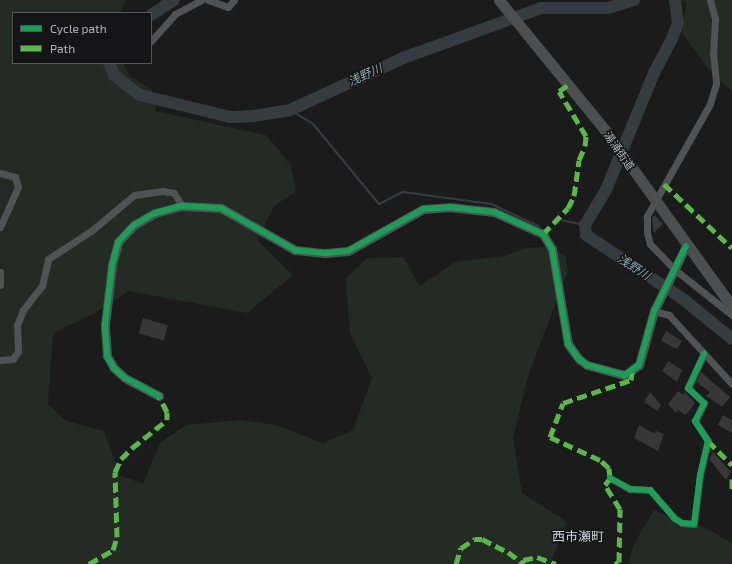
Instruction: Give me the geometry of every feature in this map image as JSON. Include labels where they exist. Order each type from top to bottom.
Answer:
[{"type":"main road","name":"湯涌街道","points":[[499,0],[605,130],[686,246],[732,307]]},
{"type":"street","points":[[152,41],[175,14],[201,0]]},
{"type":"street","points":[[208,0],[228,7],[234,0]]},
{"type":"street","points":[[710,0],[714,19],[716,84],[710,104],[647,216],[648,239],[672,273],[732,315]]},
{"type":"street","points":[[0,173],[15,177],[18,187],[0,227]]},
{"type":"street","points":[[0,360],[13,359],[18,351],[17,325],[23,310],[42,286],[48,259],[91,231],[134,195],[163,191],[174,193],[182,206]]},
{"type":"street","points":[[159,396],[125,378],[114,368],[107,356],[105,325],[112,266],[118,242],[134,225],[156,212],[182,206],[221,208],[295,250],[325,253],[348,251],[423,209],[449,207],[494,212],[543,234],[552,249],[568,344],[588,365],[613,373],[625,375],[639,365],[656,307],[686,246]]},
{"type":"street","points":[[0,272],[0,285]]},
{"type":"street","points":[[656,307],[669,315],[732,384]]},
{"type":"street","points":[[610,478],[630,489],[650,490],[674,518],[682,523],[694,524],[700,475],[708,441],[695,421],[704,403],[688,388],[704,353]]},
{"type":"shaded area","points":[[0,0],[126,0],[120,12],[12,12],[12,64],[124,64],[129,76],[150,88],[157,96],[155,111],[266,135],[291,165],[296,191],[274,206],[257,240],[293,275],[247,313],[129,291],[95,313],[53,333],[48,404],[66,421],[104,431],[120,475],[143,484],[160,443],[186,425],[241,420],[276,425],[323,443],[353,430],[372,378],[350,333],[346,278],[367,258],[403,257],[420,286],[455,262],[504,256],[526,248],[547,247],[565,255],[568,271],[528,376],[513,438],[522,493],[567,522],[550,564],[0,564]]},
{"type":"shaded area","points":[[683,0],[732,0],[732,92],[708,68],[682,33],[686,3]]},
{"type":"shaded area","points":[[654,510],[682,523],[702,526],[732,543],[732,564],[629,564],[633,546]]},
{"type":"building","points":[[655,215],[663,224],[654,233],[652,218]]},
{"type":"building","points":[[143,318],[168,325],[164,341],[139,333]]},
{"type":"building","points":[[666,331],[682,341],[677,349],[661,341]]},
{"type":"building","points":[[668,361],[682,370],[677,382],[662,371]]},
{"type":"building","points":[[701,372],[730,397],[722,407],[706,396],[710,392],[696,382]]},
{"type":"building","points":[[678,391],[683,395],[685,392],[695,403],[686,415],[678,410],[676,413],[668,404]]},
{"type":"building","points":[[650,392],[661,405],[657,411],[644,402]]},
{"type":"building","points":[[723,415],[732,420],[732,433],[718,425]]},
{"type":"building","points":[[639,425],[655,434],[656,431],[664,434],[658,451],[634,438]]},
{"type":"building","points":[[713,452],[731,472],[726,480],[709,459]]},
{"type":"waterway","name":"浅野川","points":[[152,14],[174,0]]},
{"type":"waterway","name":"浅野川","points":[[109,64],[114,75],[140,95],[230,117],[253,116],[290,110],[403,58],[541,8],[608,8],[634,0]]},
{"type":"waterway","name":"浅野川","points":[[675,0],[678,23],[672,39],[654,73],[606,190],[585,225],[586,235],[683,299],[732,339]]},
{"type":"waterway","points":[[290,110],[313,124],[379,204],[403,192],[491,204],[539,226]]},
{"type":"waterway","points":[[561,220],[585,225]]},
{"type":"marked path","points":[[543,234],[568,208],[574,196],[579,160],[585,146],[586,136],[559,91],[568,85]]},
{"type":"marked path","points":[[664,184],[732,248]]},
{"type":"marked path","points":[[615,564],[619,562],[620,509],[605,485],[610,478],[609,468],[600,460],[550,437],[563,403],[631,380],[632,372]]},
{"type":"marked path","points":[[89,564],[113,550],[117,537],[115,472],[121,459],[132,448],[167,420],[167,412],[159,396]]},
{"type":"marked path","points":[[708,441],[732,465]]},
{"type":"marked path","points":[[732,479],[732,492]]},
{"type":"marked path","points":[[456,564],[461,548],[475,539],[482,539],[508,552],[524,564]]},
{"type":"marked path","points":[[523,560],[537,557],[556,564]]},
{"type":"cycle path","points":[[159,396],[125,378],[114,368],[107,356],[105,325],[112,265],[118,242],[134,225],[155,213],[182,206],[221,208],[295,250],[325,253],[348,251],[423,209],[449,207],[494,212],[543,234],[552,249],[568,344],[579,359],[587,365],[625,375],[639,365],[654,311],[686,246]]},
{"type":"cycle path","points":[[610,478],[630,489],[650,490],[674,518],[682,523],[694,524],[700,475],[708,441],[695,421],[704,403],[688,388],[704,353]]},
{"type":"district","name":"西市瀬町","points":[[578,536]]}]
